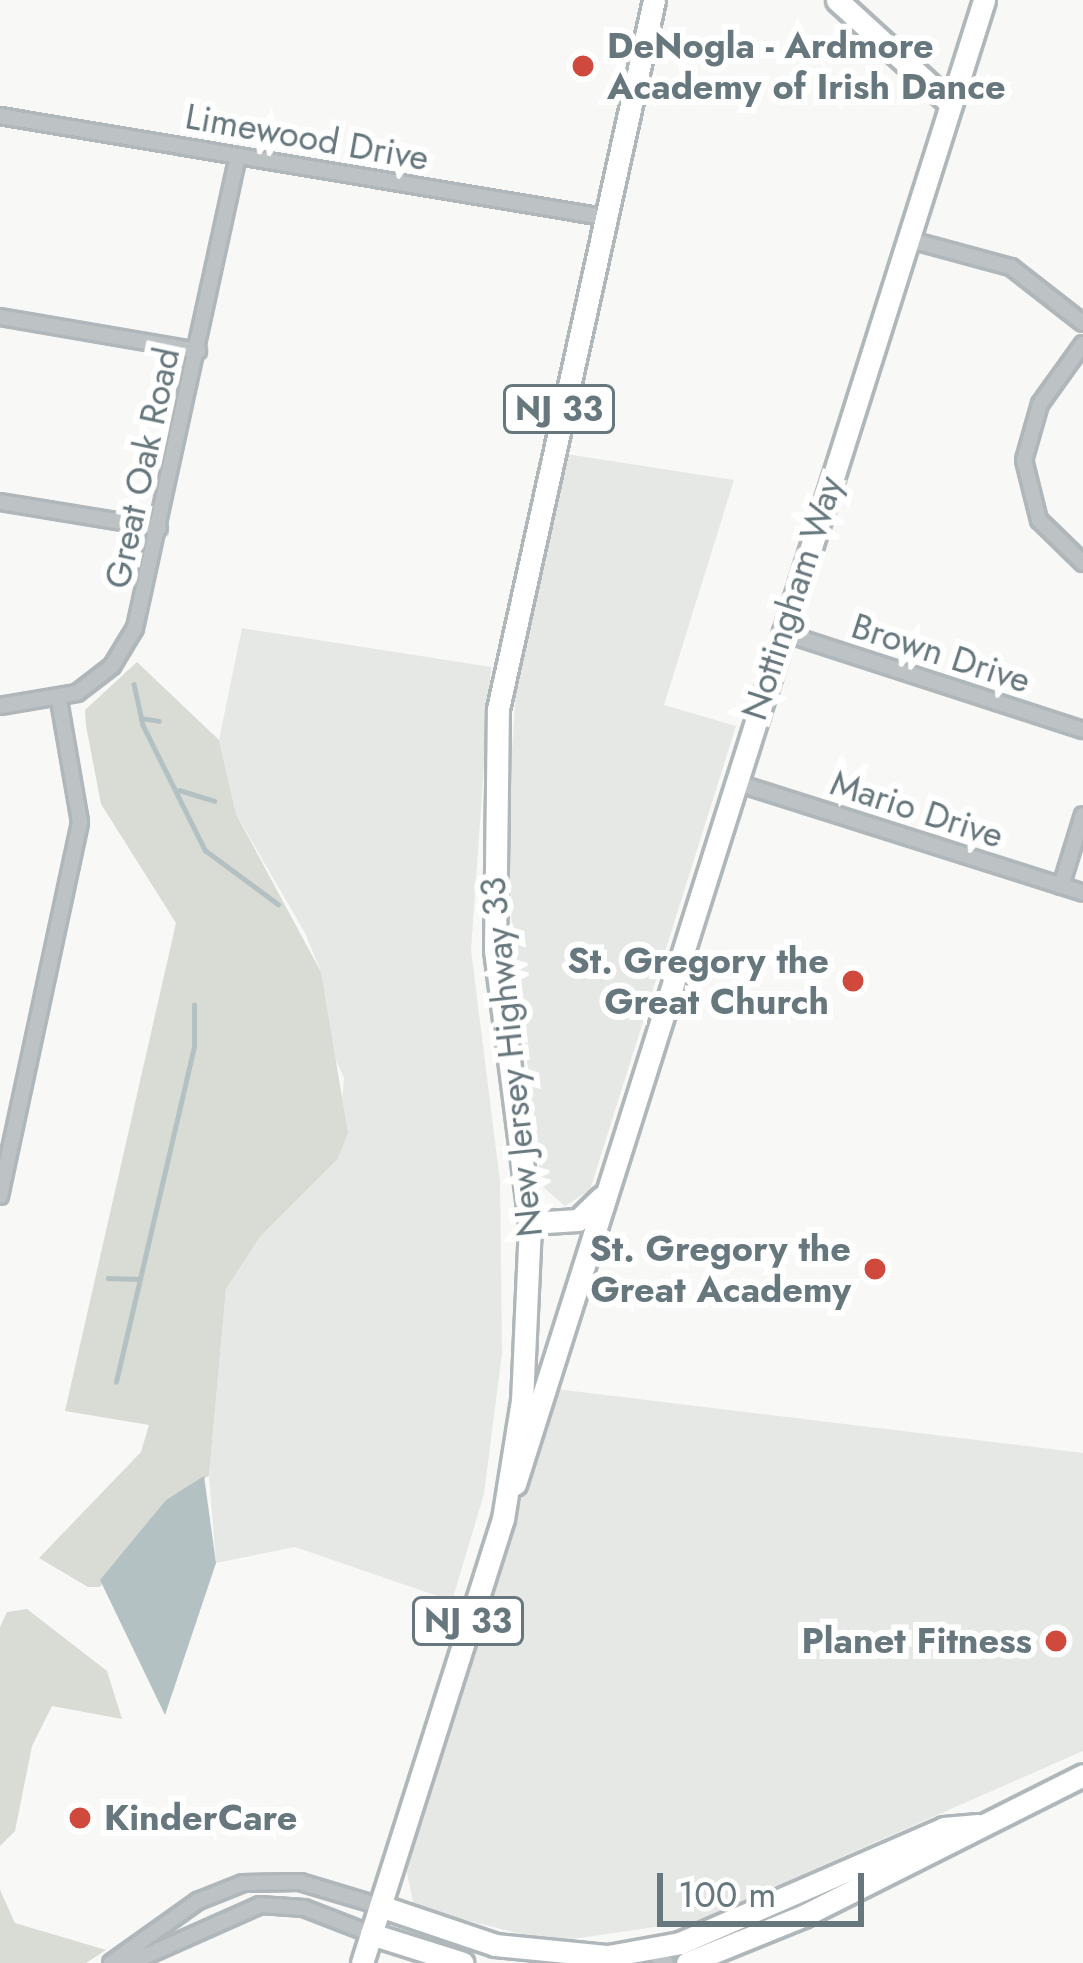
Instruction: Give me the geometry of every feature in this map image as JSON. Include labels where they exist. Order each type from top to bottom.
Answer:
[{"type":"street","name":"New Jersey Highway 33","points":[[362,1963],[503,1519],[527,1352],[530,1223],[495,950],[492,776],[509,627],[654,0]]},
{"type":"street","points":[[837,0],[951,104]]},
{"type":"street","name":"Nottingham Way","points":[[503,1519],[984,0]]},
{"type":"street","name":"Limewood Drive","points":[[0,116],[604,218]]},
{"type":"street","name":"Great Oak Road","points":[[0,706],[58,701],[95,681],[125,648],[159,528],[238,156]]},
{"type":"street","points":[[907,238],[1012,267],[1083,322]]},
{"type":"street","points":[[0,317],[198,351]]},
{"type":"street","points":[[1083,344],[1040,404],[1024,460],[1039,520],[1083,563]]},
{"type":"street","points":[[0,502],[159,528]]},
{"type":"street","name":"Brown Drive","points":[[781,632],[1083,730]]},
{"type":"street","points":[[0,1196],[80,822],[58,701]]},
{"type":"street","name":"Mario Drive","points":[[734,782],[1083,893]]},
{"type":"street","points":[[1060,886],[1083,815]]},
{"type":"street","points":[[530,1223],[578,1220],[603,1196]]},
{"type":"street","points":[[111,1963],[198,1901],[243,1883],[300,1882],[551,1956],[671,1956],[803,1916],[1083,1775]]},
{"type":"street","points":[[130,1963],[260,1905],[304,1908],[464,1963]]},
{"type":"shaded area","points":[[566,454],[734,480],[664,705],[736,726],[590,1190],[565,1206],[541,1185],[505,861],[517,673]]},
{"type":"shaded area","points":[[242,628],[491,667],[471,950],[500,1181],[502,1353],[484,1494],[452,1601],[295,1547],[216,1563],[209,1476],[226,1289],[260,1237],[337,1160],[344,1078],[325,1037],[321,972],[305,933],[236,814],[219,740]]},
{"type":"shaded area","points":[[137,662],[219,740],[236,814],[321,972],[348,1133],[337,1160],[260,1237],[226,1289],[209,1476],[166,1500],[100,1587],[88,1587],[39,1558],[141,1452],[149,1425],[65,1411],[176,923],[101,804],[86,726],[85,710]]},
{"type":"shaded area","points":[[556,1389],[1083,1453],[1083,1751],[696,1921],[552,1942],[414,1907],[406,1868]]},
{"type":"shaded area","points":[[204,1476],[216,1563],[165,1715],[100,1580],[166,1500]]},
{"type":"shaded area","points":[[27,1609],[107,1671],[122,1719],[52,1706],[32,1746],[15,1831],[0,1846],[0,1627],[7,1612]]},
{"type":"shaded area","points":[[0,1890],[15,1923],[106,1950],[86,1963],[0,1963]]},
{"type":"waterway","points":[[134,684],[143,725],[205,850],[278,904]]},
{"type":"waterway","points":[[141,718],[159,721]]},
{"type":"waterway","points":[[179,790],[214,801]]},
{"type":"waterway","points":[[116,1382],[194,1047],[194,1005]]},
{"type":"waterway","points":[[108,1278],[138,1279]]},
{"type":"place","name":"DeNogla - Ardmore Academy of Irish Dance","points":[[583,66]]},
{"type":"place","name":"St. Gregory the Great Church","points":[[853,981]]},
{"type":"place","name":"St. Gregory the Great Academy","points":[[875,1269]]},
{"type":"place","name":"Planet Fitness","points":[[1056,1641]]},
{"type":"place","name":"KinderCare","points":[[80,1818]]}]
